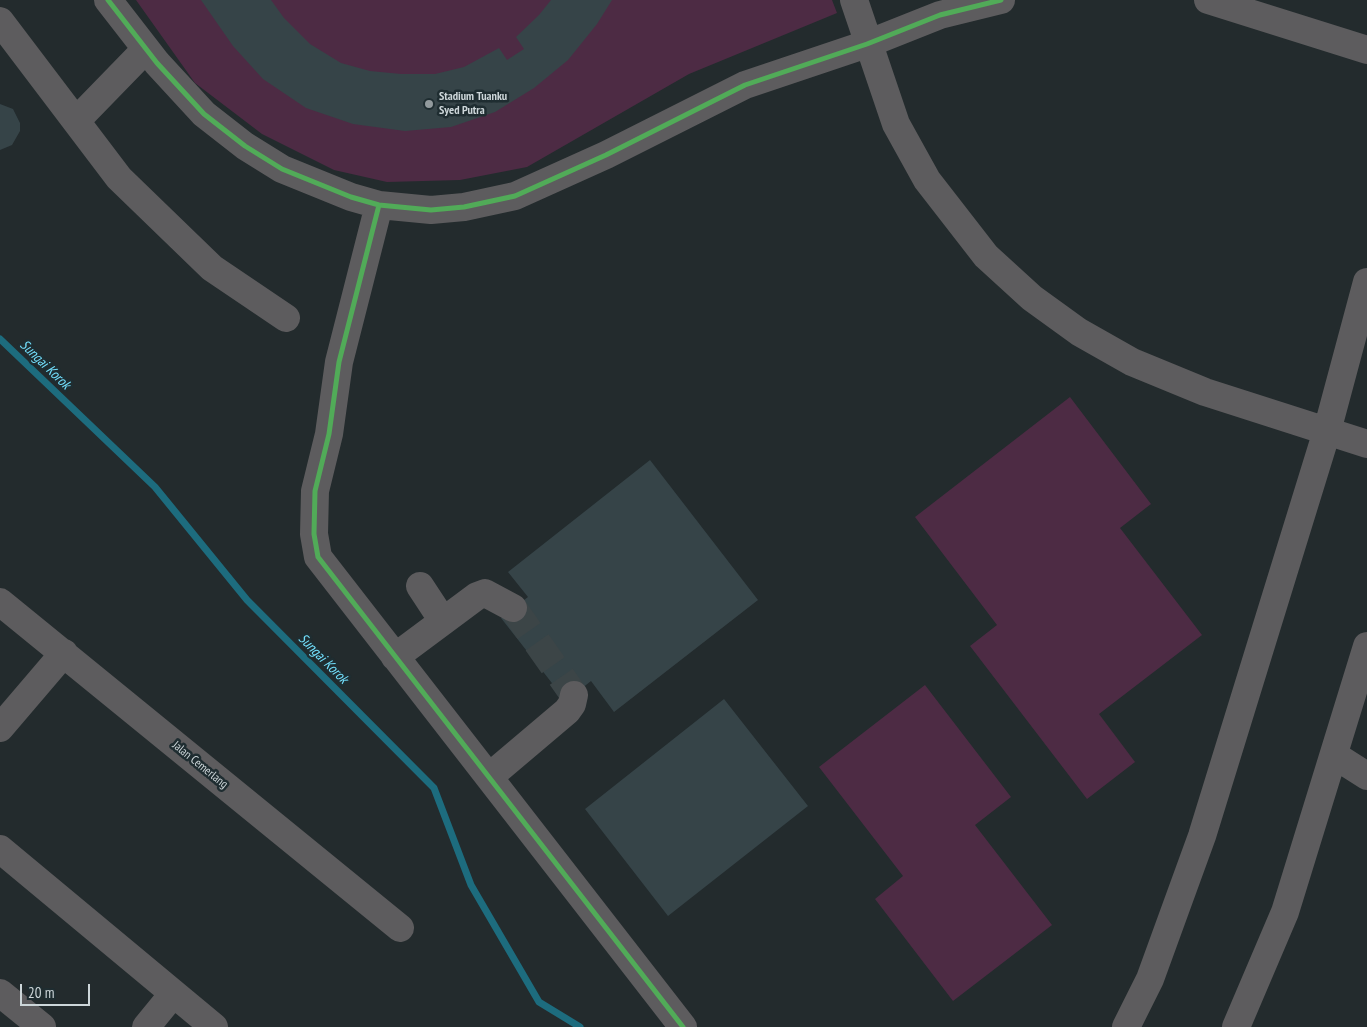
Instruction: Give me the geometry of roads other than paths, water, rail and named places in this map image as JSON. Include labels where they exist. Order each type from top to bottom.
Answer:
[{"type":"street","points":[[108,0],[146,49],[204,114],[245,146],[282,168],[324,187],[379,205],[431,210],[464,207],[515,196],[606,155],[745,85],[867,44],[940,15],[1001,0]]},
{"type":"street","points":[[854,0],[867,44],[896,124],[927,180],[986,256],[1032,298],[1079,332],[1132,362],[1205,392],[1367,444]]},
{"type":"street","points":[[1216,1],[1367,50]]},
{"type":"street","points":[[0,21],[118,178],[212,268],[286,318]]},
{"type":"street","points":[[76,121],[146,49]]},
{"type":"street","points":[[379,205],[339,362],[329,434],[315,490],[314,534],[318,557],[682,1027]]},
{"type":"street","points":[[1126,1027],[1150,979],[1202,836],[1327,431],[1367,282]]},
{"type":"street","points":[[420,586],[443,621]]},
{"type":"street","points":[[395,657],[476,596],[485,593],[513,608]]},
{"type":"street","name":"Jalan Cemerlang","points":[[0,602],[400,928]]},
{"type":"street","points":[[1236,1027],[1285,912],[1367,646]]},
{"type":"street","points":[[0,728],[64,653]]},
{"type":"street","points":[[489,778],[567,711],[572,704],[574,695]]},
{"type":"street","points":[[1334,755],[1367,776]]},
{"type":"street","points":[[0,849],[214,1027]]},
{"type":"street","points":[[0,993],[42,1027]]},
{"type":"street","points":[[146,1027],[173,994]]},
{"type":"waterway","name":"Sungai Korok","points":[[0,339],[155,487],[247,600],[434,788],[471,885],[539,1002],[580,1027]]},
{"type":"tunnel","points":[[513,608],[574,695]]},
{"type":"place","name":"Stadium Tuanku Syed Putra","points":[[429,104]]}]
